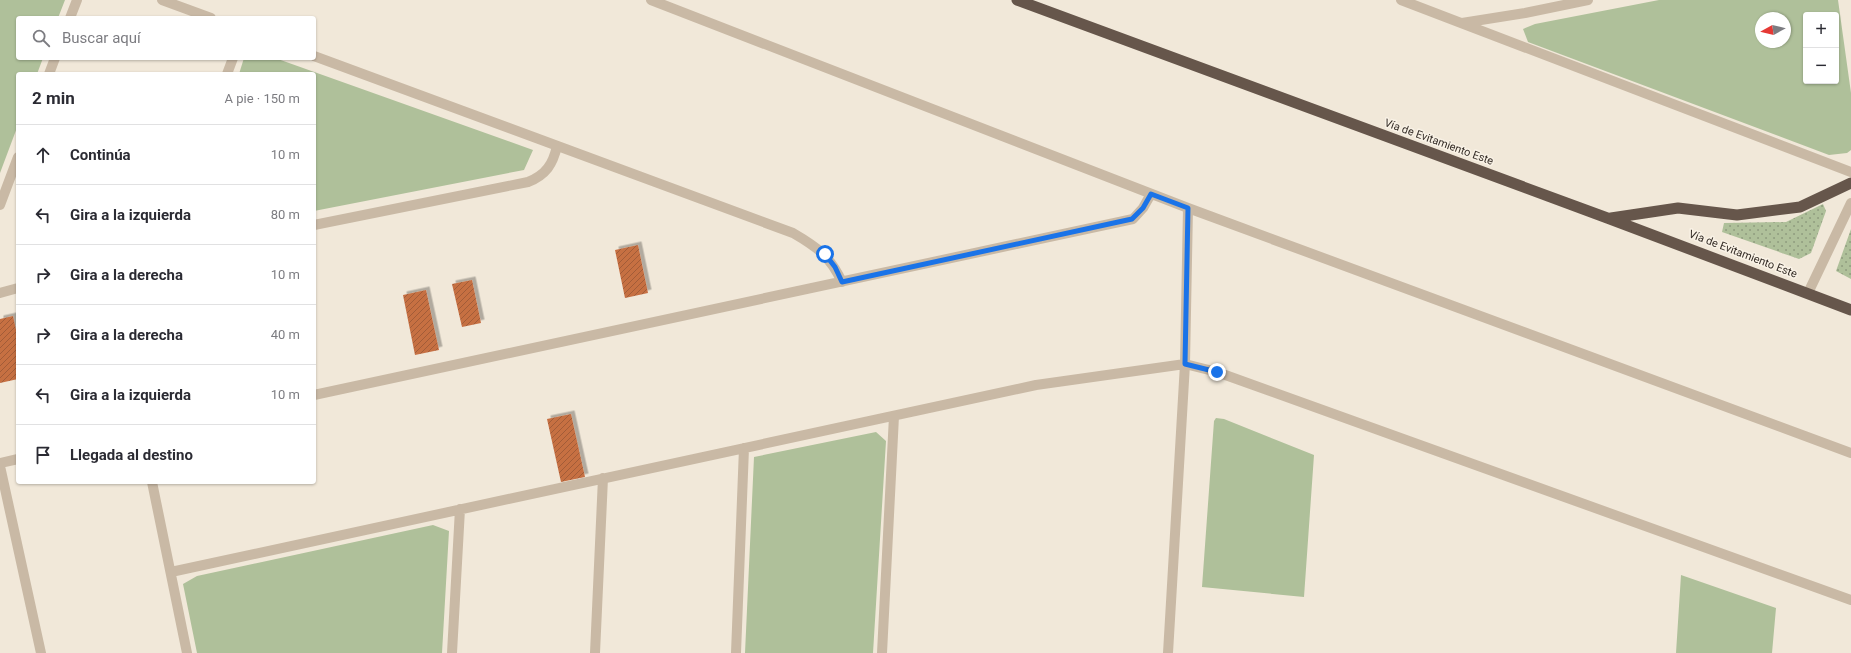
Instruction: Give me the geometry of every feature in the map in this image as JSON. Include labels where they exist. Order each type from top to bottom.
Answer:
[{"type":"highway","name":"Vía de Evitamiento Este","points":[[1017,0],[1610,218],[1808,292],[1851,310]]},
{"type":"highway","points":[[1610,218],[1678,208],[1737,214],[1800,208],[1851,183]]},
{"type":"street","points":[[71,16],[77,0]]},
{"type":"street","points":[[162,0],[206,16]]},
{"type":"street","points":[[651,0],[1188,208],[1851,452]]},
{"type":"street","points":[[1401,0],[1851,172]]},
{"type":"street","points":[[1462,23],[1524,13],[1588,0]]},
{"type":"street","points":[[316,57],[793,233],[811,243],[825,254],[835,267],[842,282]]},
{"type":"street","points":[[50,72],[54,60]]},
{"type":"street","points":[[228,72],[232,60]]},
{"type":"street","points":[[316,225],[528,182],[540,177],[549,168],[554,159],[557,146]]},
{"type":"street","points":[[0,205],[16,162]]},
{"type":"street","points":[[316,395],[1132,219],[1143,208],[1151,194]]},
{"type":"street","points":[[1808,292],[1851,203]]},
{"type":"street","points":[[1168,653],[1185,364],[1188,208]]},
{"type":"street","points":[[0,293],[16,289]]},
{"type":"street","points":[[171,572],[1036,385],[1185,364],[1217,372],[1851,600]]},
{"type":"street","points":[[882,653],[894,416]]},
{"type":"street","points":[[736,653],[744,448]]},
{"type":"street","points":[[0,463],[16,459]]},
{"type":"street","points":[[0,466],[41,653]]},
{"type":"street","points":[[595,653],[603,478]]},
{"type":"street","points":[[152,484],[187,653]]},
{"type":"street","points":[[452,653],[460,509]]},
{"type":"green space","points":[[0,0],[65,0],[59,16],[16,16],[16,60],[42,60],[38,72],[16,72],[16,130],[0,173]]},
{"type":"green space","points":[[1659,0],[1838,0],[1851,93],[1851,150],[1847,153],[1829,155],[1528,42],[1523,29],[1535,24]]},
{"type":"green space","points":[[243,60],[281,60],[314,72],[240,72]]},
{"type":"green space","points":[[316,73],[533,150],[524,170],[316,211]]},
{"type":"green space","points":[[1823,204],[1826,211],[1811,253],[1799,259],[1722,232],[1724,223],[1786,222]]},
{"type":"green space","points":[[1851,229],[1851,279],[1836,271]]},
{"type":"green space","points":[[1216,418],[1224,419],[1314,455],[1304,597],[1202,587],[1214,421]]},
{"type":"green space","points":[[876,432],[886,441],[873,653],[745,653],[754,457]]},
{"type":"green space","points":[[433,525],[449,531],[442,653],[197,653],[183,584],[197,576]]},
{"type":"green space","points":[[1681,575],[1776,608],[1772,653],[1676,653]]},
{"type":"building","points":[[638,245],[648,293],[625,298],[615,250]]},
{"type":"building","points":[[472,280],[481,323],[462,327],[452,284]]},
{"type":"building","points":[[426,290],[439,350],[415,355],[403,295]]},
{"type":"building","points":[[13,316],[16,330],[16,379],[0,383],[0,319]]},
{"type":"building","points":[[571,414],[585,477],[561,482],[547,419]]},
{"type":"route","points":[[825,254],[835,267],[842,282],[1132,219],[1143,208],[1151,194],[1188,208],[1185,364],[1217,372]]}]
